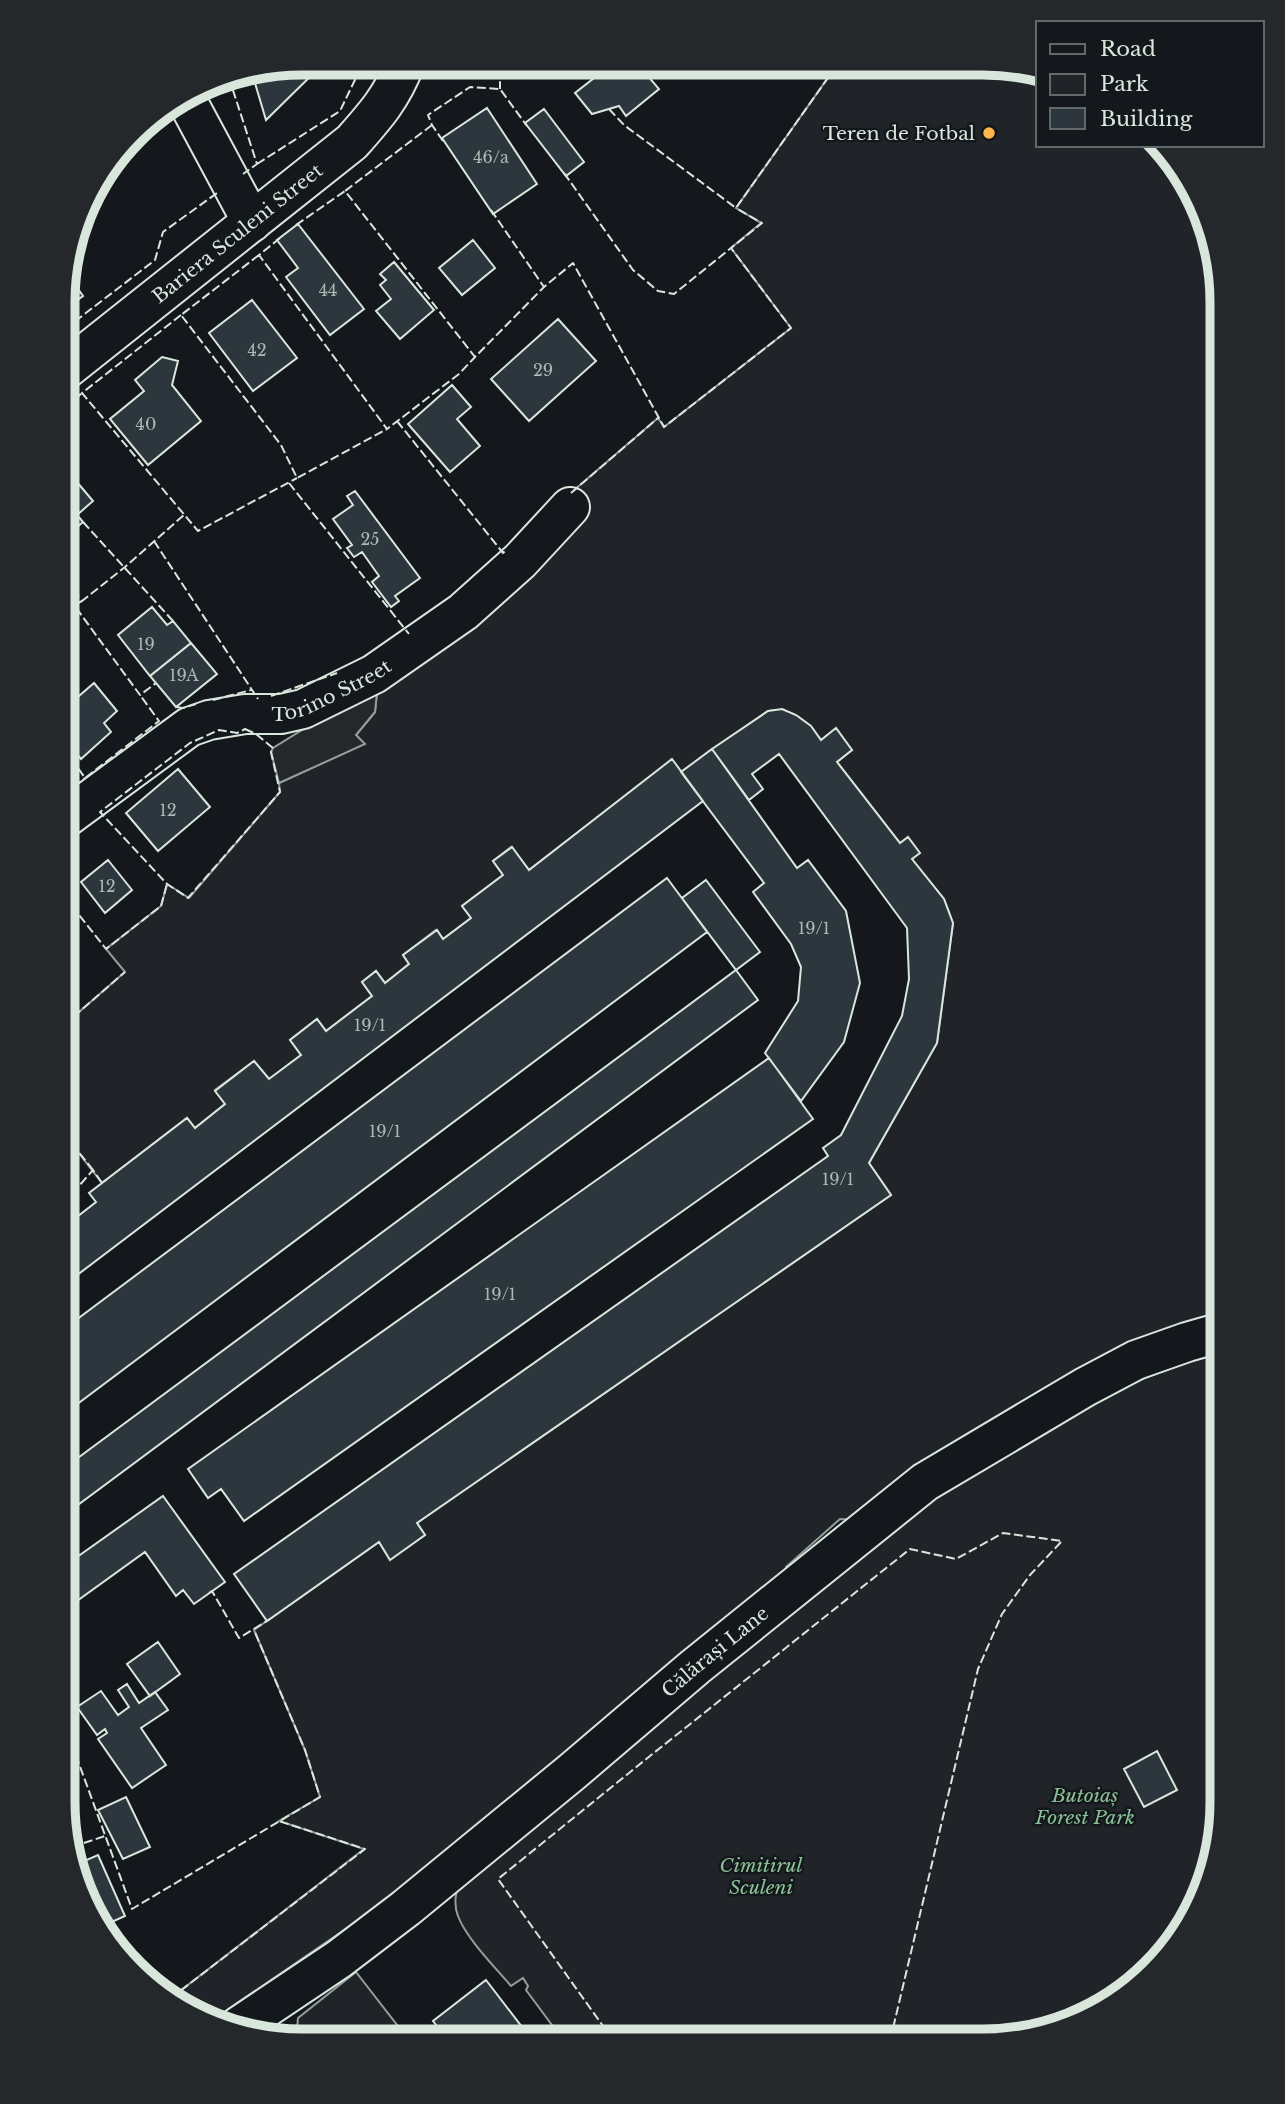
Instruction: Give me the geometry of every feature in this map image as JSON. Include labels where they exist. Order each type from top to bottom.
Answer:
[{"type":"street","name":"Bariera Sculeni Street","points":[[75,362],[352,142],[382,108],[399,76]]},
{"type":"street","points":[[190,106],[252,222]]},
{"type":"street","name":"Torino Street","points":[[75,811],[189,727],[209,720],[245,714],[303,709],[374,674],[463,612],[520,561],[570,507]]},
{"type":"street","name":"Călărași Lane","points":[[246,2022],[340,1959],[406,1908],[695,1667],[925,1482],[1074,1393],[1136,1360],[1209,1336]]},
{"type":"green space","points":[[830,75],[983,75],[1036,82],[1036,147],[1148,147],[1163,164],[1188,206],[1202,243],[1210,302],[1209,1318],[1149,1335],[983,1430],[857,1520],[840,1519],[786,1567],[786,1579],[401,1891],[222,2014],[179,1992],[364,1849],[279,1821],[320,1797],[305,1750],[254,1630],[379,1542],[390,1559],[425,1535],[417,1523],[891,1195],[869,1163],[937,1043],[953,923],[944,899],[912,859],[919,853],[900,843],[837,762],[852,750],[836,729],[821,740],[792,713],[768,711],[681,772],[672,760],[529,870],[511,847],[493,861],[503,875],[462,906],[471,918],[443,939],[436,930],[403,955],[409,964],[385,983],[376,971],[362,982],[372,996],[326,1031],[317,1019],[290,1040],[301,1055],[269,1079],[254,1061],[215,1090],[225,1104],[195,1128],[187,1118],[102,1183],[75,1148],[75,1015],[125,972],[106,949],[161,906],[167,884],[189,898],[280,792],[279,783],[364,744],[356,735],[375,712],[378,683],[566,497],[658,418],[664,427],[791,328],[731,248],[761,223],[736,208]]},
{"type":"green space","points":[[1209,1355],[1209,1817],[1198,1875],[1186,1902],[1172,1928],[1132,1972],[1109,1991],[1070,2011],[1012,2027],[555,2029],[526,1990],[528,1986],[523,1978],[511,1986],[481,1952],[467,1934],[456,1911],[461,1878],[940,1490],[1114,1390]]},
{"type":"green space","points":[[356,1972],[400,2029],[297,2029],[298,2018]]},
{"type":"shaded area","points":[[378,683],[375,712],[356,735],[365,744],[279,783],[271,752],[273,748]]},
{"type":"building","points":[[647,75],[659,89],[626,116],[619,106],[592,114],[575,93],[597,76]]},
{"type":"building","points":[[311,76],[266,120],[254,81]]},
{"type":"building","points":[[487,108],[537,184],[493,214],[442,138]]},
{"type":"building","points":[[544,109],[584,162],[566,176],[525,123]]},
{"type":"building","points":[[298,224],[364,309],[330,335],[286,277],[298,268],[277,240]]},
{"type":"building","points":[[473,240],[495,268],[462,295],[439,268]]},
{"type":"building","points":[[394,262],[434,310],[400,339],[376,311],[391,299],[380,285],[386,280],[380,274]]},
{"type":"building","points":[[76,286],[83,296],[75,302]]},
{"type":"building","points":[[252,300],[297,358],[253,391],[209,333]]},
{"type":"building","points":[[558,319],[596,361],[529,421],[491,379]]},
{"type":"building","points":[[162,357],[178,361],[172,385],[201,421],[148,465],[110,419],[144,391],[135,380]]},
{"type":"building","points":[[452,385],[471,407],[457,419],[480,446],[450,472],[408,424]]},
{"type":"building","points":[[75,480],[93,501],[77,515],[83,522],[75,529]]},
{"type":"building","points":[[355,491],[420,578],[395,596],[399,601],[391,607],[372,582],[379,576],[362,552],[354,557],[347,548],[352,545],[333,519],[353,505],[347,496]]},
{"type":"building","points":[[152,607],[167,625],[173,621],[191,643],[150,676],[118,635]]},
{"type":"building","points":[[191,643],[217,674],[176,707],[150,676]]},
{"type":"building","points":[[94,683],[117,711],[104,723],[111,732],[81,759],[75,752],[75,699]]},
{"type":"building","points":[[782,709],[811,726],[821,740],[836,728],[852,750],[837,762],[900,843],[908,837],[920,853],[912,859],[944,899],[953,923],[937,1043],[869,1163],[891,1195],[417,1523],[425,1535],[390,1560],[379,1542],[267,1621],[234,1574],[828,1156],[823,1148],[841,1135],[902,1016],[909,979],[907,928],[779,754],[752,774],[763,789],[749,800],[712,749],[768,711]]},
{"type":"building","points":[[712,749],[797,868],[808,860],[846,911],[860,983],[844,1042],[801,1101],[765,1053],[798,1001],[801,967],[791,944],[753,892],[764,883],[681,772]]},
{"type":"building","points":[[672,759],[703,801],[75,1277],[75,1218],[96,1202],[89,1193],[187,1118],[195,1128],[225,1104],[215,1091],[254,1061],[269,1079],[301,1055],[290,1040],[317,1019],[326,1031],[372,996],[362,982],[376,971],[385,983],[409,964],[403,955],[437,930],[443,939],[471,918],[462,906],[503,875],[493,861],[512,847],[529,870]]},
{"type":"building","points":[[178,769],[210,807],[158,851],[126,813]]},
{"type":"building","points":[[108,860],[132,890],[105,913],[81,882]]},
{"type":"building","points":[[667,878],[707,932],[75,1406],[75,1321]]},
{"type":"building","points":[[706,880],[760,952],[736,970],[682,898]]},
{"type":"building","points":[[736,970],[758,1000],[75,1507],[75,1460]]},
{"type":"building","points":[[769,1058],[813,1119],[244,1521],[221,1489],[208,1498],[188,1469]]},
{"type":"building","points":[[163,1496],[225,1582],[194,1604],[183,1590],[176,1596],[145,1552],[75,1602],[75,1558]]},
{"type":"building","points":[[158,1642],[180,1674],[150,1696],[127,1664]]},
{"type":"building","points":[[127,1684],[139,1703],[155,1692],[168,1710],[141,1728],[166,1765],[132,1788],[98,1739],[107,1733],[105,1729],[97,1735],[77,1707],[101,1691],[118,1715],[129,1707],[118,1690]]},
{"type":"building","points":[[1157,1751],[1177,1790],[1144,1807],[1124,1769]]},
{"type":"building","points":[[126,1797],[150,1847],[123,1859],[98,1810]]},
{"type":"building","points":[[98,1855],[125,1916],[111,1922],[93,1889],[83,1861]]},
{"type":"building","points":[[486,1980],[524,2029],[439,2029],[433,2021]]},
{"type":"fence","points":[[609,109],[624,125],[736,208],[830,75]]},
{"type":"fence","points":[[257,164],[340,111],[357,76]]},
{"type":"fence","points":[[500,76],[500,89]]},
{"type":"fence","points":[[232,86],[257,164],[243,174]]},
{"type":"fence","points":[[443,141],[428,115],[470,87],[500,89],[527,126]]},
{"type":"fence","points":[[432,125],[345,191],[475,357],[544,287]]},
{"type":"fence","points":[[564,173],[633,270],[658,291],[674,294],[731,248]]},
{"type":"fence","points":[[296,225],[345,191]]},
{"type":"fence","points":[[75,321],[155,260],[163,232],[217,193]]},
{"type":"fence","points":[[491,210],[544,287],[573,263],[664,427],[791,328],[731,248],[762,223],[736,208]]},
{"type":"fence","points":[[280,238],[259,255],[387,429],[459,374],[475,357]]},
{"type":"fence","points":[[259,255],[181,315],[281,445],[297,478],[387,429]]},
{"type":"fence","points":[[181,315],[82,393],[198,531],[297,478]]},
{"type":"fence","points":[[75,399],[82,393]]},
{"type":"fence","points":[[571,493],[658,418]]},
{"type":"fence","points":[[397,421],[503,553],[505,551]]},
{"type":"fence","points":[[289,483],[409,634]]},
{"type":"fence","points":[[75,593],[82,601],[185,514]]},
{"type":"fence","points":[[83,522],[173,621]]},
{"type":"fence","points":[[154,541],[258,699]]},
{"type":"fence","points":[[75,604],[82,601]]},
{"type":"fence","points":[[75,606],[140,695],[156,683]]},
{"type":"fence","points":[[271,696],[337,673]]},
{"type":"fence","points":[[213,700],[251,690]]},
{"type":"fence","points":[[75,764],[85,778],[159,721],[140,695]]},
{"type":"fence","points":[[176,707],[196,704]]},
{"type":"fence","points":[[245,729],[273,748],[271,752],[280,792],[188,898],[167,884],[100,812],[190,743],[219,730],[237,733],[245,729]]},
{"type":"fence","points":[[75,786],[85,778]]},
{"type":"fence","points":[[75,910],[106,949],[161,906],[167,884]]},
{"type":"fence","points":[[75,1015],[125,972]]},
{"type":"fence","points":[[75,1148],[93,1170]]},
{"type":"fence","points":[[75,1190],[93,1170],[102,1183],[106,1180]]},
{"type":"fence","points":[[605,2029],[498,1879],[910,1549],[956,1559],[1003,1533],[1062,1541],[1030,1575],[1002,1614],[978,1669],[893,2029]]},
{"type":"fence","points":[[209,1593],[212,1591],[239,1638],[270,1619]]},
{"type":"fence","points":[[75,1753],[132,1909],[320,1797],[305,1750],[254,1630]]},
{"type":"fence","points":[[179,1992],[365,1849],[279,1821]]},
{"type":"fence","points":[[80,1844],[105,1836]]},
{"type":"place","name":"Teren de Fotbal","points":[[989,133]]},
{"type":"park label","name":"Butoiaș Forest Park","points":[[1085,1806]]},
{"type":"park label","name":"Cimitirul Sculeni","points":[[761,1876]]}]
